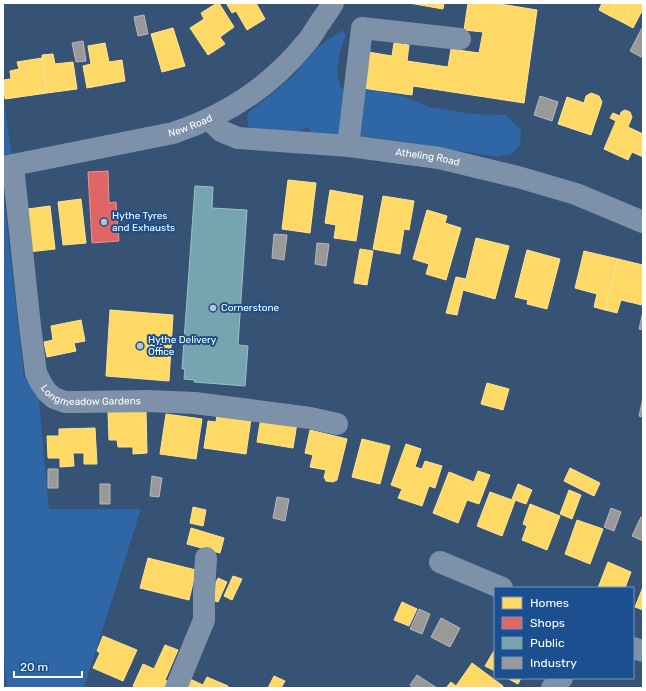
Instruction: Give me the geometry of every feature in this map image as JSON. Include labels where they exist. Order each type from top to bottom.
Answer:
[{"type":"street","name":"New Road","points":[[8,166],[172,133],[192,127],[209,119],[238,103],[264,85],[287,65],[306,43],[332,3]]},
{"type":"street","points":[[348,146],[362,28],[460,40]]},
{"type":"street","name":"Atheling Road","points":[[209,119],[220,131],[238,138],[348,146],[438,158],[518,177],[576,194],[643,222]]},
{"type":"street","name":"Longmeadow Gardens","points":[[8,166],[36,373],[40,383],[54,398],[65,402],[148,401],[195,403],[310,418],[337,424]]},
{"type":"street","points":[[176,688],[204,620],[206,558]]},
{"type":"street","points":[[440,562],[500,587]]},
{"type":"street","points":[[552,688],[561,679]]},
{"type":"shaded area","points":[[342,30],[346,35],[340,52],[337,72],[340,87],[355,96],[370,89],[406,97],[429,107],[473,114],[506,115],[521,131],[520,145],[512,154],[498,157],[372,137],[312,134],[307,127],[301,131],[258,131],[248,126],[248,113],[293,76],[315,49]]},
{"type":"shaded area","points":[[3,95],[12,157],[3,158]]},
{"type":"shaded area","points":[[3,191],[24,377],[38,391],[49,509],[141,509],[84,688],[7,688],[3,651]]},
{"type":"building: Homes","points":[[219,3],[234,27],[220,37],[225,44],[208,55],[190,28],[204,19],[201,13]]},
{"type":"building: Homes","points":[[226,3],[256,3],[265,19],[247,30],[236,11],[232,13]]},
{"type":"building: Homes","points":[[409,3],[444,3],[443,9]]},
{"type":"building: Homes","points":[[468,3],[494,3],[537,10],[524,103],[413,86],[412,95],[362,88],[368,52],[392,56],[394,43],[409,45],[407,61],[448,67],[451,49],[479,53],[483,32],[464,30]]},
{"type":"building: Homes","points":[[602,3],[617,3],[610,16],[599,10]]},
{"type":"building: Homes","points":[[617,3],[632,3],[622,22],[610,16]]},
{"type":"building: Homes","points":[[632,3],[643,3],[643,9],[633,28],[622,22]]},
{"type":"building: Homes","points":[[173,28],[185,66],[162,72],[151,34]]},
{"type":"building: Homes","points":[[105,43],[109,62],[122,60],[125,81],[87,88],[83,66],[91,64],[88,46]]},
{"type":"building: Homes","points":[[53,54],[55,64],[73,62],[77,89],[47,93],[42,55]]},
{"type":"building: Homes","points":[[42,58],[47,93],[5,99],[3,80],[11,79],[10,71],[19,69],[17,62]]},
{"type":"building: Homes","points":[[591,93],[599,96],[602,102],[591,135],[558,124],[567,97],[584,103],[586,96]]},
{"type":"building: Homes","points":[[625,110],[630,112],[632,117],[628,127],[643,134],[643,157],[632,152],[628,160],[604,149],[616,121],[610,118],[613,113],[620,116],[621,112]]},
{"type":"building: Homes","points":[[288,180],[316,183],[310,233],[282,229]]},
{"type":"building: Homes","points":[[330,190],[363,196],[356,241],[334,238],[336,225],[325,223]]},
{"type":"building: Homes","points":[[383,196],[414,201],[409,230],[404,229],[400,254],[373,249]]},
{"type":"building: Homes","points":[[81,199],[86,243],[63,245],[58,202]]},
{"type":"building: Homes","points":[[50,206],[55,249],[28,252],[28,209]]},
{"type":"building: Homes","points":[[427,210],[447,216],[445,223],[461,228],[446,280],[426,274],[429,264],[413,259]]},
{"type":"building: Homes","points":[[476,238],[509,246],[495,299],[463,290],[457,315],[446,313],[456,277],[466,279]]},
{"type":"building: Homes","points":[[360,249],[373,251],[367,285],[354,283]]},
{"type":"building: Homes","points":[[527,250],[560,259],[547,309],[527,304],[528,300],[515,297]]},
{"type":"building: Homes","points":[[584,251],[618,259],[605,310],[594,307],[597,294],[575,288]]},
{"type":"building: Homes","points":[[618,259],[643,265],[643,302],[642,305],[621,300],[617,313],[605,310]]},
{"type":"building: Homes","name":"Hythe Delivery Office","points":[[110,310],[173,315],[169,381],[106,376]]},
{"type":"building: Homes","points":[[81,320],[85,341],[74,343],[76,351],[47,357],[44,342],[53,340],[51,326]]},
{"type":"building: Homes","points":[[487,383],[509,389],[503,410],[481,404]]},
{"type":"building: Homes","points":[[146,411],[147,453],[133,454],[133,447],[118,447],[117,440],[109,440],[108,412]]},
{"type":"building: Homes","points":[[166,414],[202,419],[196,459],[160,454]]},
{"type":"building: Homes","points":[[217,414],[251,419],[246,454],[204,448],[208,421],[216,422]]},
{"type":"building: Homes","points":[[261,417],[297,423],[293,448],[257,442]]},
{"type":"building: Homes","points":[[95,428],[97,464],[84,464],[84,453],[73,453],[74,466],[60,467],[60,458],[48,458],[47,436],[59,436],[59,429]]},
{"type":"building: Homes","points":[[310,430],[347,439],[337,480],[333,482],[326,481],[324,477],[326,470],[310,467],[313,455],[305,453]]},
{"type":"building: Homes","points":[[362,439],[390,446],[380,484],[352,477]]},
{"type":"building: Homes","points":[[406,444],[421,449],[415,467],[422,469],[425,461],[442,466],[435,488],[429,486],[422,506],[398,498],[402,489],[391,485]]},
{"type":"building: Homes","points":[[570,468],[600,483],[594,496],[564,481]]},
{"type":"building: Homes","points":[[478,471],[490,475],[479,504],[467,500],[458,523],[433,513],[449,472],[474,482]]},
{"type":"building: Homes","points":[[518,484],[532,490],[526,504],[512,499]]},
{"type":"building: Homes","points":[[569,490],[581,495],[572,519],[560,514]]},
{"type":"building: Homes","points":[[490,492],[515,501],[502,536],[477,526]]},
{"type":"building: Homes","points":[[530,504],[560,516],[547,550],[522,540],[527,526],[523,524]]},
{"type":"building: Homes","points":[[193,507],[206,510],[203,526],[190,523]]},
{"type":"building: Homes","points":[[577,520],[603,529],[590,564],[565,554]]},
{"type":"building: Homes","points":[[191,528],[224,538],[220,553],[187,544]]},
{"type":"building: Homes","points":[[148,558],[196,570],[189,600],[140,588]]},
{"type":"building: Homes","points":[[608,562],[631,572],[625,587],[598,587]]},
{"type":"building: Homes","points":[[233,576],[242,579],[232,600],[224,596]]},
{"type":"building: Homes","points":[[218,578],[227,582],[218,602],[209,599]]},
{"type":"building: Homes","points":[[643,587],[643,610],[635,607]]},
{"type":"building: Homes","points":[[402,602],[417,609],[409,626],[394,620]]},
{"type":"building: Homes","points":[[103,636],[137,650],[123,681],[93,668],[100,653],[97,651]]},
{"type":"building: Homes","points":[[165,645],[178,650],[165,680],[171,683],[169,688],[136,688],[133,686],[143,664],[154,669]]},
{"type":"building: Homes","points":[[494,651],[494,670],[485,666]]},
{"type":"building: Homes","points":[[472,663],[503,686],[502,688],[446,688],[451,682],[456,686]]},
{"type":"building: Homes","points":[[274,676],[285,681],[281,688],[268,688]]},
{"type":"building: Homes","points":[[207,677],[228,686],[227,688],[183,688],[188,678],[203,685]]},
{"type":"building: Homes","points":[[509,679],[520,679],[518,684]]},
{"type":"building: Shops","name":"Hythe Tyres and Exhausts","points":[[108,171],[109,203],[116,202],[119,241],[92,243],[88,172]]},
{"type":"building: Public","name":"Cornerstone","points":[[195,186],[213,187],[212,208],[247,210],[238,345],[248,346],[245,386],[194,382],[195,380],[184,379],[185,369],[182,369]]},
{"type":"building: Industry","points":[[144,15],[148,34],[138,36],[134,17]]},
{"type":"building: Industry","points":[[643,28],[643,58],[630,51]]},
{"type":"building: Industry","points":[[83,41],[86,61],[76,62],[72,43]]},
{"type":"building: Industry","points":[[540,96],[558,102],[552,121],[534,115]]},
{"type":"building: Industry","points":[[274,234],[287,235],[284,260],[272,258]]},
{"type":"building: Industry","points":[[317,243],[329,244],[326,266],[315,264]]},
{"type":"building: Industry","points":[[643,311],[643,330],[639,329]]},
{"type":"building: Industry","points":[[643,398],[643,417],[639,416]]},
{"type":"building: Industry","points":[[48,469],[58,469],[58,488],[48,488]]},
{"type":"building: Industry","points":[[152,476],[162,478],[159,497],[150,496]]},
{"type":"building: Industry","points":[[100,484],[110,484],[110,504],[100,504]]},
{"type":"building: Industry","points":[[277,497],[289,499],[285,521],[273,518]]},
{"type":"building: Industry","points":[[611,508],[621,512],[614,531],[604,527]]},
{"type":"building: Industry","points":[[641,517],[643,518],[643,541],[632,536]]},
{"type":"building: Industry","points":[[419,609],[430,614],[422,634],[410,629]]},
{"type":"building: Industry","points":[[441,618],[460,628],[450,647],[431,637]]},
{"type":"building: Industry","points":[[417,675],[437,688],[414,688],[410,685]]},
{"type":"place","name":"Hythe Tyres and Exhausts","points":[[104,222]]},
{"type":"place","name":"Cornerstone","points":[[213,308]]},
{"type":"place","name":"Hythe Delivery Office","points":[[140,346]]}]
